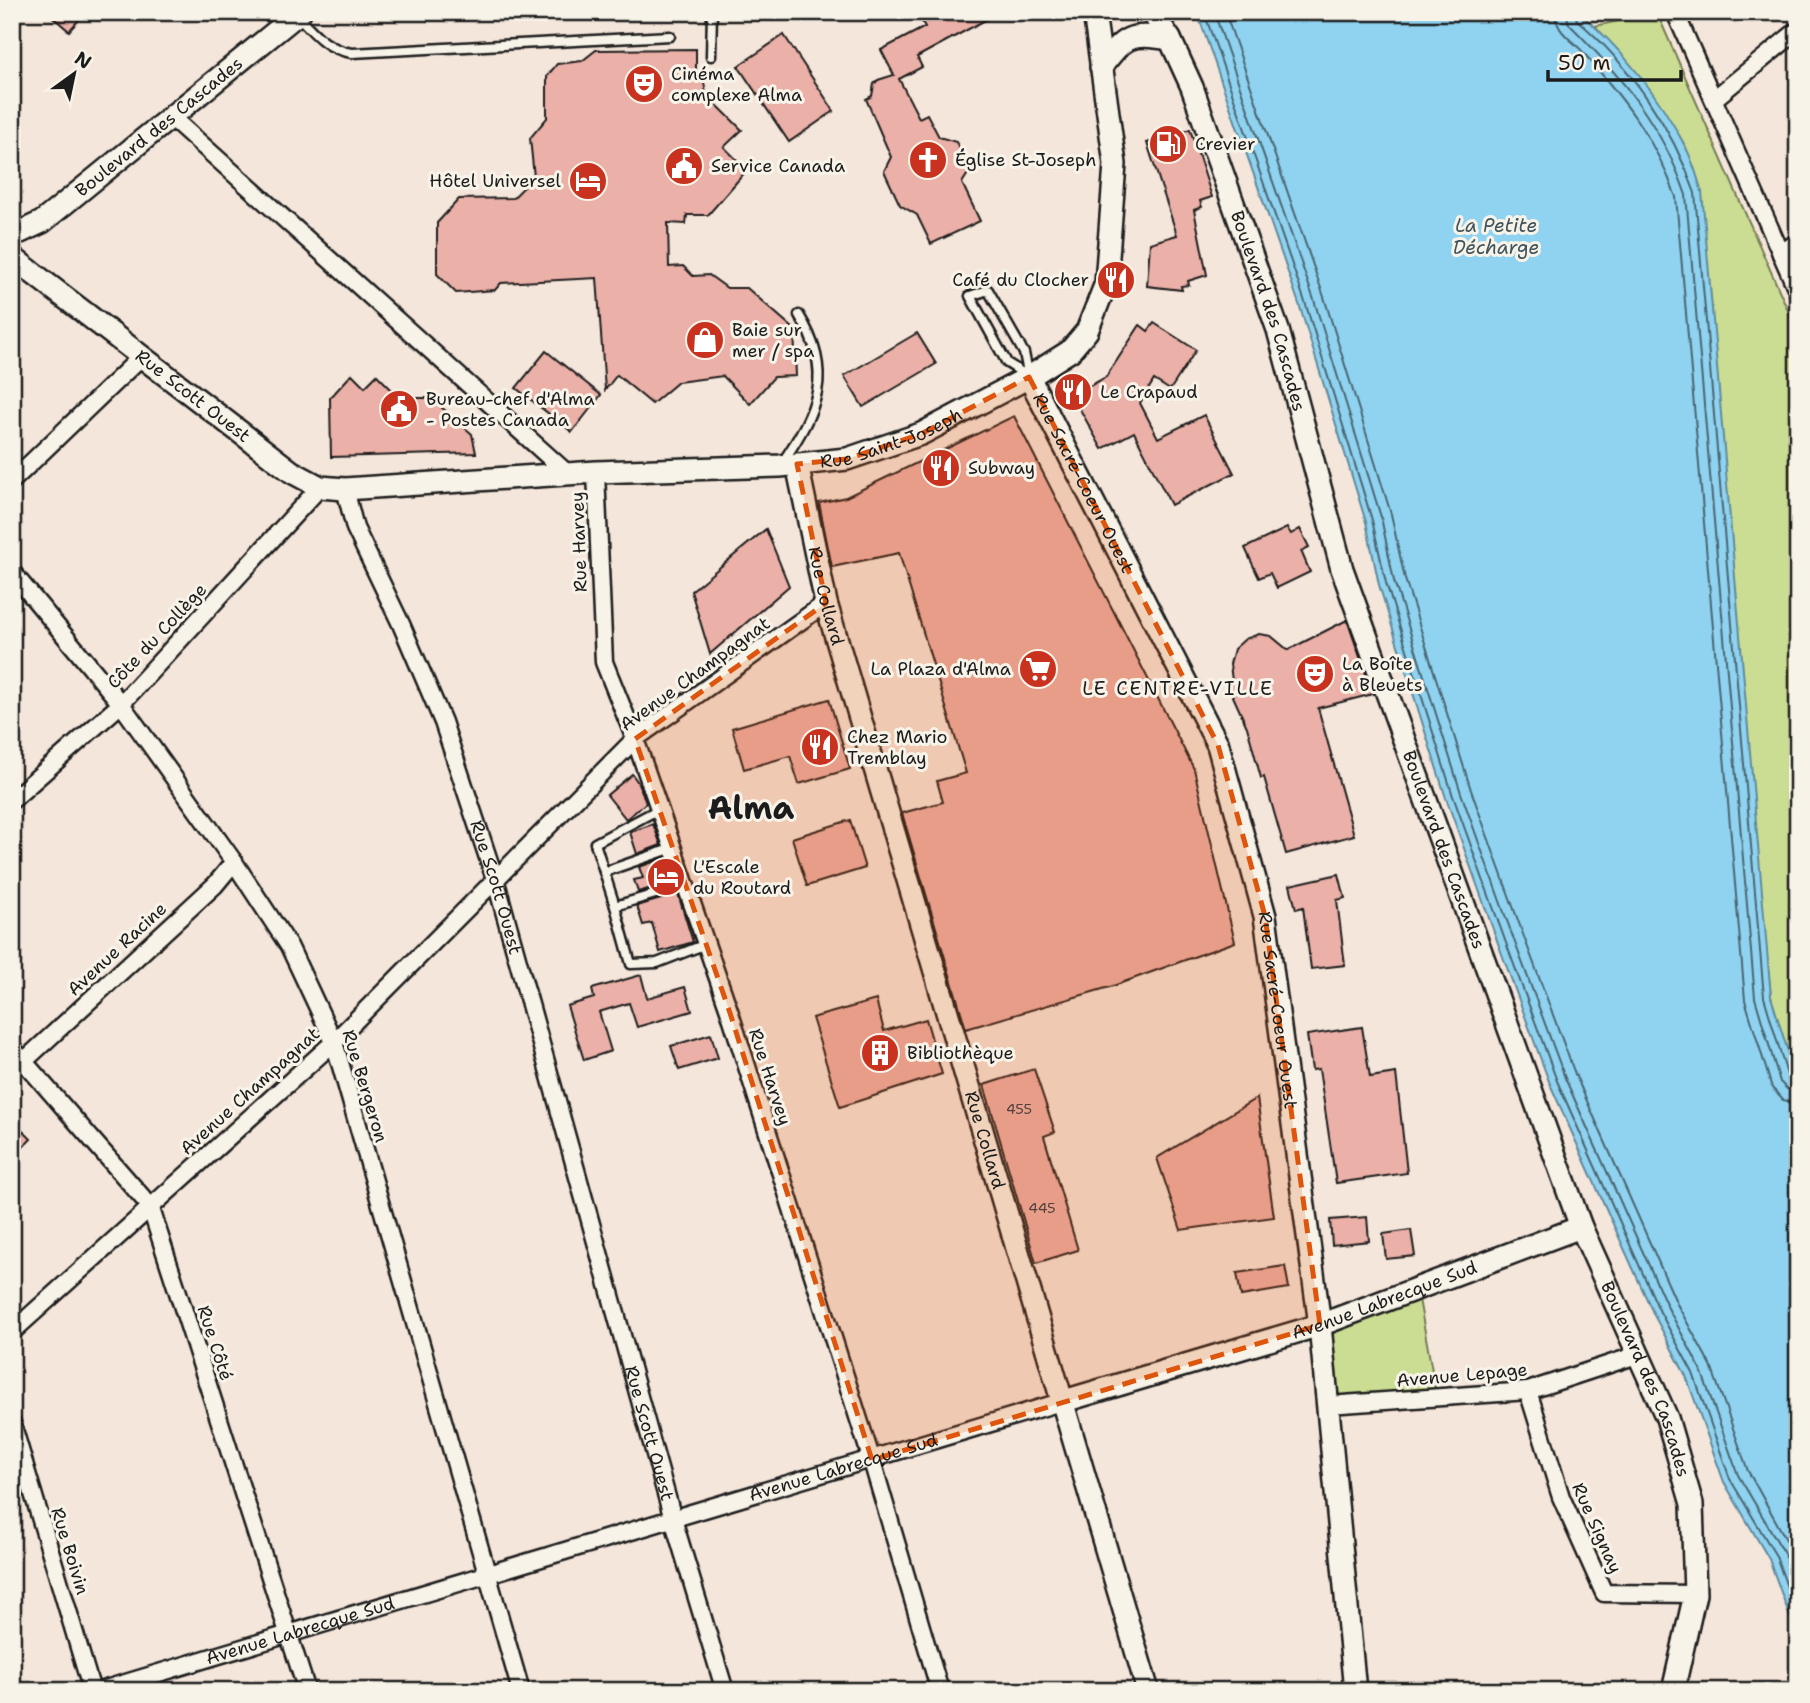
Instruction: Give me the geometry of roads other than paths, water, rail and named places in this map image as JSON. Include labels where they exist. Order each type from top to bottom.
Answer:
[{"type":"street","name":"Rue Saint-Joseph","points":[[345,489],[596,472],[788,465],[847,459],[921,434],[1028,377],[1070,351],[1087,331],[1106,283],[1115,164],[1094,12]]},
{"type":"street","name":"Boulevard des Cascades","points":[[1152,12],[1170,39],[1192,87],[1278,330],[1342,569],[1581,1227],[1667,1418],[1692,1504],[1695,1594],[1673,1691]]},
{"type":"street","points":[[1675,12],[1798,292]]},
{"type":"street","name":"Boulevard des Cascades","points":[[12,236],[42,222],[299,13]]},
{"type":"street","points":[[1714,99],[1798,30]]},
{"type":"street","points":[[1101,67],[1121,41],[1138,34],[1170,39]]},
{"type":"street","name":"Rue Harvey","points":[[171,117],[568,474]]},
{"type":"street","points":[[1781,254],[1798,241]]},
{"type":"street","name":"Rue Scott Ouest","points":[[12,257],[140,358],[292,472],[320,487],[345,489],[355,528],[401,624],[443,722],[496,882],[673,1519],[725,1691]]},
{"type":"street","points":[[12,481],[140,358]]},
{"type":"street","name":"Rue Sacré-Coeur Ouest","points":[[1028,377],[1218,745],[1265,916],[1320,1325],[1355,1691]]},
{"type":"street","name":"Rue Collard","points":[[788,465],[826,603],[1148,1691]]},
{"type":"street","name":"Rue Harvey","points":[[596,472],[604,659],[635,739],[706,944],[872,1460],[940,1691]]},
{"type":"street","name":"Côte du Collège","points":[[12,800],[121,704],[320,487]]},
{"type":"street","name":"Rue Bergeron","points":[[12,572],[121,704],[234,862],[289,946],[334,1042],[521,1691]]},
{"type":"street","name":"Avenue Champagnat","points":[[12,1332],[334,1042],[496,882],[635,739],[826,603]]},
{"type":"street","name":"Avenue Racine","points":[[24,1060],[215,885],[234,862]]},
{"type":"street","name":"Rue Côté","points":[[12,1048],[150,1206],[307,1691]]},
{"type":"street","name":"Avenue Labrecque Sud","points":[[99,1691],[1320,1325],[1581,1227]]},
{"type":"street","name":"Avenue Lepage","points":[[1328,1405],[1528,1391],[1637,1355]]},
{"type":"street","name":"Rue Signay","points":[[1528,1391],[1560,1497],[1604,1593],[1695,1594]]},
{"type":"street","name":"Rue Boivin","points":[[12,1423],[92,1691]]},
{"type":"lane","points":[[711,56],[712,12]]},
{"type":"lane","points":[[299,13],[325,44],[337,51],[352,53],[670,36]]},
{"type":"lane","points":[[988,290],[1024,353],[1028,377],[1007,363],[970,296],[988,290]]},
{"type":"lane","points":[[788,465],[814,409],[818,383],[818,359],[813,339],[799,315]]},
{"type":"lane","points":[[659,809],[595,843],[631,964],[657,963],[706,944]]},
{"type":"lane","points":[[604,872],[673,848]]},
{"type":"lane","points":[[615,906],[685,885]]},
{"type":"water","name":"La Petite Décharge","points":[[1197,12],[1578,12],[1624,57],[1651,91],[1664,109],[1693,163],[1702,192],[1771,997],[1798,1084],[1798,1639],[1769,1559],[1724,1482],[1686,1376],[1654,1315],[1550,1084],[1499,946],[1446,798],[1379,585],[1366,522],[1299,304]]},
{"type":"place","name":"Cinéma complexe Alma","points":[[644,84]]},
{"type":"place","name":"Crevier","points":[[1168,144]]},
{"type":"place","name":"Église St-Joseph","points":[[928,160]]},
{"type":"place","name":"Service Canada","points":[[684,166]]},
{"type":"place","name":"Hôtel Universel","points":[[588,181]]},
{"type":"place","name":"Café du Clocher","points":[[1116,280]]},
{"type":"place","name":"Baie sur mer / spa","points":[[705,340]]},
{"type":"place","name":"Le Crapaud","points":[[1073,392]]},
{"type":"place","name":"Bureau-chef d'Alma - Postes Canada","points":[[399,409]]},
{"type":"place","name":"Subway","points":[[941,468]]},
{"type":"place","name":"La Plaza d'Alma","points":[[1038,669]]},
{"type":"place","name":"La Boîte à Bleuets","points":[[1315,674]]},
{"type":"place","name":"Chez Mario Tremblay","points":[[820,747]]},
{"type":"place","name":"L'Escale du Routard","points":[[666,877]]},
{"type":"place","name":"Bibliothèque","points":[[880,1053]]},
{"type":"district","name":"LE CENTRE-VILLE","points":[[1178,688]]},
{"type":"district","name":"Alma","points":[[751,808]]}]
